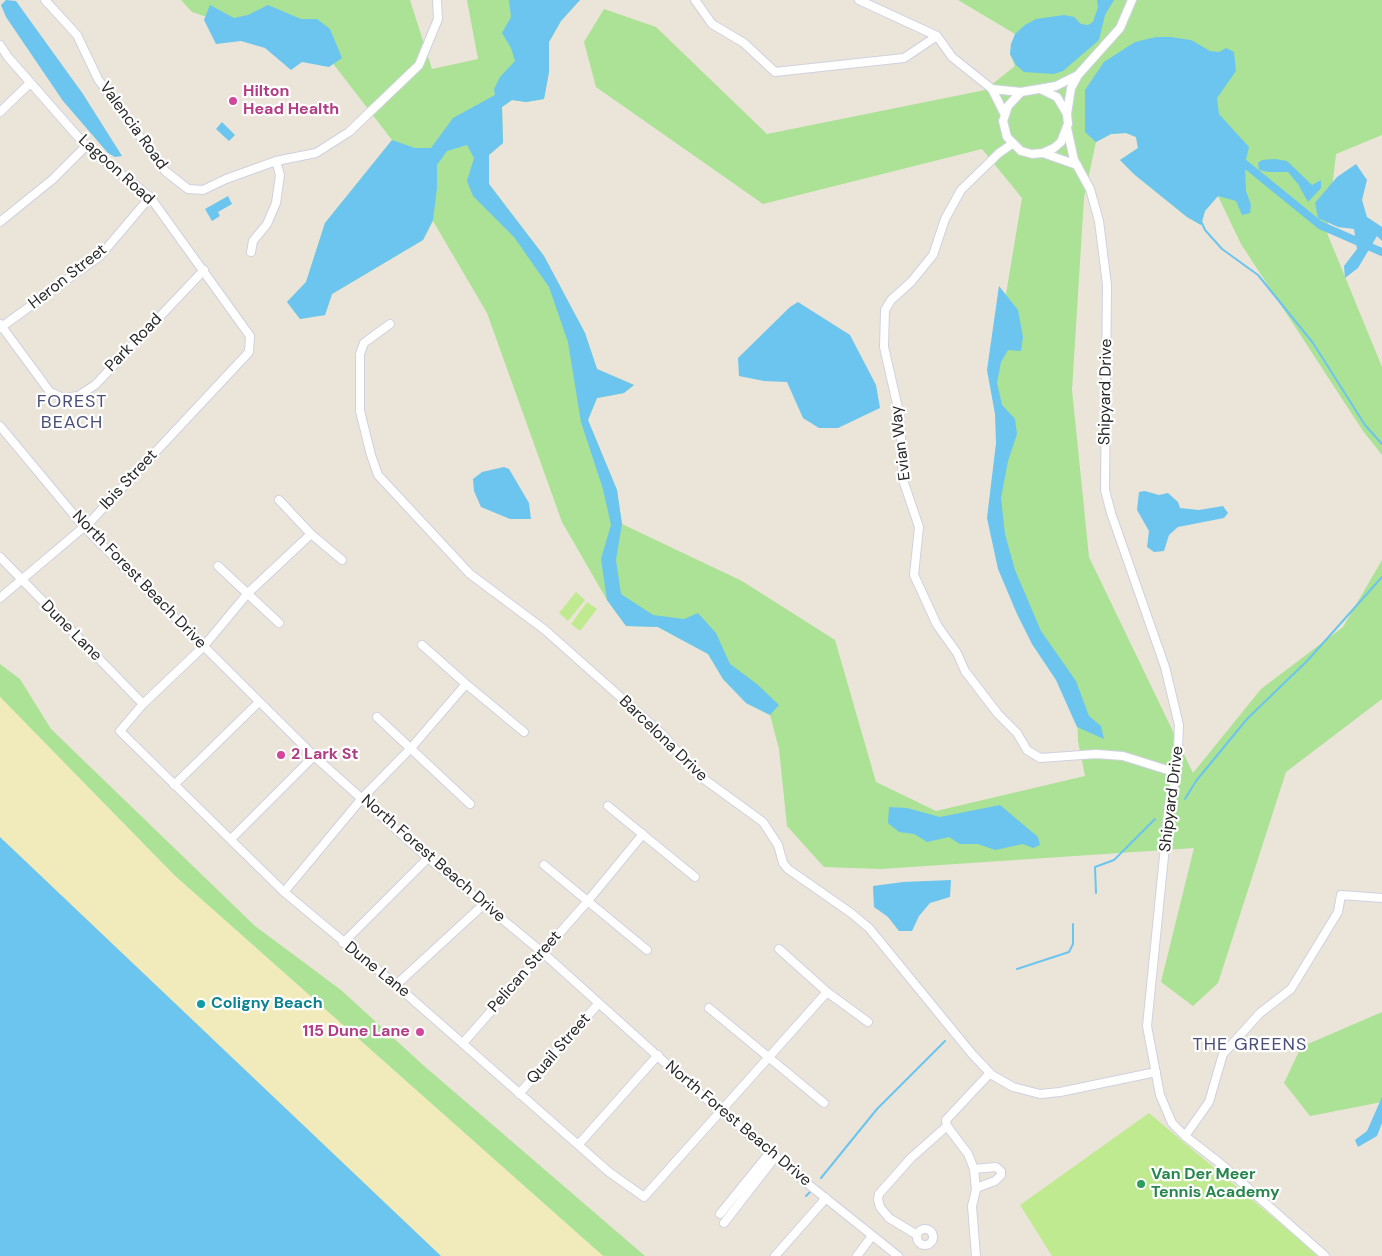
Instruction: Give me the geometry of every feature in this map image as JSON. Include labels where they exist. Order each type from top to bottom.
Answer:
[{"type":"street","name":"Valencia Road","points":[[45,0],[76,35],[98,79],[165,172],[188,188],[203,190],[276,160],[316,153],[349,132],[419,65],[438,18],[437,0]]},
{"type":"street","points":[[695,0],[712,24],[744,43],[775,72],[904,58],[937,36]]},
{"type":"street","points":[[859,0],[937,36],[952,57],[992,90],[1004,113],[1004,130],[1012,144],[1021,151],[1032,154],[1044,153],[1077,165]]},
{"type":"street","points":[[1044,153],[1061,142],[1067,128],[1071,88],[1078,75],[1120,28],[1132,0]]},
{"type":"street","name":"Lagoon Road","points":[[0,45],[30,84],[86,146],[150,197],[250,336],[249,352]]},
{"type":"street","points":[[992,90],[1021,92],[1040,89],[1056,86],[1078,75]]},
{"type":"street","points":[[0,112],[30,84]]},
{"type":"street","points":[[1040,89],[1057,97],[1067,114]]},
{"type":"street","points":[[1004,113],[1014,98],[1021,92]]},
{"type":"street","name":"Shipyard Drive","points":[[1067,128],[1077,165],[1090,190],[1099,221],[1107,285],[1106,490],[1111,513],[1165,667],[1179,725],[1177,773],[1169,806],[1161,904],[1147,1026],[1164,1108],[1172,1123],[1185,1136],[1221,1164],[1325,1256]]},
{"type":"street","name":"Evian Way","points":[[1012,144],[988,163],[961,190],[945,219],[933,255],[911,282],[891,300],[885,310],[884,347],[900,417],[903,480],[919,527],[914,575],[937,625],[957,653],[965,671],[998,714],[1017,733],[1027,750],[1040,758],[1096,754],[1123,756],[1177,773]]},
{"type":"street","points":[[0,222],[53,179],[86,146]]},
{"type":"street","points":[[250,252],[254,241],[267,224],[276,203],[280,175],[276,160]]},
{"type":"street","name":"Heron Street","points":[[1,327],[100,256],[150,197]]},
{"type":"street","name":"Park Road","points":[[1,327],[50,392],[64,398],[78,396],[94,385],[204,270]]},
{"type":"street","name":"Barcelona Drive","points":[[390,324],[364,342],[360,354],[360,411],[378,475],[470,574],[552,637],[662,734],[697,774],[763,822],[778,845],[783,862],[788,869],[851,913],[869,928],[972,1054],[990,1073],[1013,1088],[1040,1094],[1060,1092],[1156,1072]]},
{"type":"street","name":"Ibis Street","points":[[0,598],[84,526],[249,352]]},
{"type":"street","name":"North Forest Beach Drive","points":[[0,426],[84,526],[314,756],[363,797],[428,858],[542,952],[598,1004],[721,1111],[898,1256]]},
{"type":"street","points":[[279,500],[311,534],[342,560]]},
{"type":"street","points":[[143,704],[204,646],[248,593],[311,534]]},
{"type":"street","name":"Dune Lane","points":[[0,557],[21,581],[143,704],[120,731],[284,892],[343,943],[396,985],[609,1172],[644,1198],[721,1111]]},
{"type":"street","points":[[218,566],[279,623]]},
{"type":"street","points":[[422,645],[524,732]]},
{"type":"street","points":[[284,892],[363,797],[411,748],[466,684]]},
{"type":"street","points":[[174,785],[259,702]]},
{"type":"street","points":[[377,717],[470,804]]},
{"type":"street","points":[[231,839],[314,756]]},
{"type":"street","points":[[608,806],[695,876]]},
{"type":"street","name":"Pelican Street","points":[[463,1043],[587,902],[643,834]]},
{"type":"street","points":[[343,943],[428,858]]},
{"type":"street","points":[[544,865],[647,950]]},
{"type":"street","points":[[1185,1136],[1209,1102],[1223,1054],[1260,1013],[1291,989],[1338,912],[1341,895],[1382,898]]},
{"type":"street","points":[[396,985],[483,905]]},
{"type":"street","points":[[779,949],[827,992],[868,1022]]},
{"type":"street","points":[[721,1111],[827,992]]},
{"type":"street","name":"Quail Street","points":[[519,1094],[598,1004]]},
{"type":"street","points":[[709,1008],[824,1103]]},
{"type":"street","points":[[579,1144],[658,1055]]},
{"type":"street","points":[[976,1256],[972,1206],[976,1188],[974,1170],[968,1154],[947,1126],[946,1120],[990,1073]]},
{"type":"street","points":[[917,1235],[889,1218],[880,1207],[879,1194],[911,1158],[947,1126]]},
{"type":"street","points":[[720,1214],[774,1153]]},
{"type":"street","points":[[724,1223],[774,1153]]},
{"type":"street","points":[[974,1170],[996,1167],[1001,1170],[1001,1175],[996,1182],[976,1188]]},
{"type":"street","points":[[775,1256],[826,1198]]},
{"type":"street","points":[[857,1256],[872,1236]]},
{"type":"green space","points":[[181,0],[410,0],[432,69],[478,59],[467,0],[580,0],[561,21],[549,42],[549,72],[544,99],[526,102],[512,100],[502,107],[503,143],[489,155],[489,184],[544,256],[585,333],[597,369],[634,385],[624,393],[597,398],[588,420],[617,490],[622,524],[742,581],[835,640],[876,782],[936,811],[1085,776],[1078,741],[1077,707],[1007,587],[992,509],[1004,422],[991,384],[1022,198],[982,149],[763,204],[596,87],[584,42],[604,9],[656,27],[767,134],[985,90],[1015,66],[1010,54],[1015,34],[958,0],[1382,0],[1382,135],[1336,154],[1327,233],[1382,367],[1382,455],[1363,431],[1241,244],[1218,196],[1205,211],[1201,225],[1187,217],[1135,175],[1120,160],[1138,148],[1136,137],[1126,133],[1111,134],[1096,142],[1084,198],[1072,390],[1089,557],[1193,773],[1261,689],[1343,627],[1382,560],[1382,699],[1286,772],[1218,983],[1193,1006],[1161,982],[1194,848],[881,869],[824,867],[787,826],[779,749],[770,715],[746,703],[723,679],[708,654],[658,627],[626,626],[607,600],[562,522],[487,313],[433,221],[423,240],[332,294],[325,315],[300,319],[287,302],[306,282],[325,223],[392,140],[328,57],[192,12]]},
{"type":"green space","points":[[576,592],[585,600],[568,621],[559,613]]},
{"type":"green space","points":[[587,602],[597,609],[580,631],[571,624]]},
{"type":"green space","points":[[0,664],[20,679],[51,729],[255,926],[341,990],[423,1065],[645,1256],[603,1256],[174,875],[0,697]]},
{"type":"green space","points":[[1382,1012],[1382,1102],[1310,1116],[1284,1083],[1301,1047]]},
{"type":"green space","name":"Van Der Meer Tennis Academy","points":[[1149,1113],[1319,1256],[1052,1256],[1020,1205]]},
{"type":"sand","name":"Coligny Beach","points":[[0,697],[174,875],[603,1256],[337,1256],[0,918]]},
{"type":"water","points":[[6,0],[16,1],[83,94],[122,156],[115,157],[108,153],[63,101],[6,17],[1,5]]},
{"type":"water","points":[[509,0],[580,0],[561,21],[549,42],[549,72],[544,99],[526,102],[512,100],[502,107],[503,143],[489,155],[489,184],[544,256],[585,333],[597,369],[634,385],[624,393],[597,398],[588,420],[617,490],[622,524],[616,560],[621,594],[653,615],[684,619],[698,613],[716,633],[730,664],[757,684],[779,705],[770,715],[746,703],[723,679],[708,654],[658,627],[626,626],[607,600],[601,559],[611,525],[603,489],[581,422],[568,342],[549,287],[514,237],[473,196],[467,181],[474,158],[467,145],[447,151],[437,165],[437,188],[433,220],[423,240],[332,294],[325,315],[300,319],[287,302],[306,282],[325,223],[392,140],[415,148],[431,148],[453,118],[495,95],[494,89],[500,77],[515,61],[511,48],[502,33],[511,17]]},
{"type":"water","points":[[1097,0],[1114,0],[1105,15],[1099,40],[1063,71],[1054,74],[1024,72],[1016,65],[1010,54],[1011,44],[1015,34],[1025,25],[1036,19],[1064,15],[1074,17],[1081,24],[1088,25],[1093,22],[1098,7]]},
{"type":"water","points":[[210,5],[234,18],[248,15],[268,5],[301,19],[317,19],[330,29],[342,58],[329,67],[302,62],[291,70],[265,48],[241,41],[216,44],[204,20]]},
{"type":"water","points":[[1156,37],[1191,40],[1210,51],[1219,52],[1226,48],[1234,52],[1236,71],[1217,98],[1219,114],[1249,147],[1245,164],[1246,191],[1251,205],[1250,213],[1242,215],[1236,201],[1218,196],[1205,211],[1201,225],[1187,217],[1135,175],[1120,160],[1138,148],[1136,137],[1126,133],[1111,134],[1096,142],[1085,132],[1085,90],[1104,62],[1135,42]]},
{"type":"water","points":[[222,122],[235,135],[229,141],[216,129]]},
{"type":"water","points":[[1275,159],[1287,161],[1312,185],[1321,180],[1321,188],[1308,202],[1298,184],[1288,172],[1259,170],[1258,163],[1262,160]]},
{"type":"water","points":[[1356,164],[1367,180],[1362,200],[1367,217],[1382,227],[1382,241],[1377,236],[1358,268],[1345,278],[1344,266],[1357,249],[1354,229],[1338,227],[1318,218],[1315,203],[1337,177]]},
{"type":"water","points":[[228,196],[232,204],[218,212],[220,216],[212,221],[205,209]]},
{"type":"water","points":[[999,286],[1018,310],[1023,337],[1021,351],[1008,350],[1001,362],[997,383],[1002,405],[1015,419],[1017,434],[1008,461],[1001,498],[1005,534],[1015,570],[1041,631],[1076,681],[1089,716],[1101,726],[1104,739],[1077,727],[1056,680],[1032,644],[1017,614],[998,569],[987,518],[996,443],[995,414],[987,370]]},
{"type":"water","points":[[798,302],[850,335],[876,385],[880,408],[838,428],[819,428],[803,418],[787,382],[764,381],[739,376],[738,358],[790,307]]},
{"type":"water","points":[[504,467],[509,469],[529,503],[531,519],[510,519],[481,507],[474,491],[473,479],[482,472]]},
{"type":"water","points":[[1145,491],[1159,495],[1168,493],[1178,502],[1180,508],[1199,510],[1223,506],[1228,513],[1224,518],[1178,527],[1169,535],[1164,551],[1154,552],[1147,547],[1149,531],[1137,510],[1139,492]]},
{"type":"water","points":[[1000,805],[1038,837],[1040,845],[1033,848],[1023,844],[995,850],[978,844],[960,844],[949,837],[927,842],[914,834],[899,832],[888,823],[889,807],[907,808],[940,817]]},
{"type":"water","points":[[0,837],[441,1256],[0,1256]]},
{"type":"water","points":[[951,880],[950,897],[930,903],[919,916],[912,931],[899,931],[888,917],[874,907],[873,886],[903,882]]},
{"type":"water","points":[[1382,1097],[1382,1123],[1377,1136],[1358,1147],[1355,1140],[1367,1131]]},
{"type":"waterway","points":[[1245,164],[1320,225],[1382,252]]},
{"type":"waterway","points":[[1201,221],[1205,230],[1222,249],[1258,275],[1313,343],[1365,425],[1382,444]]},
{"type":"waterway","points":[[1185,799],[1196,781],[1247,719],[1308,660],[1382,577]]},
{"type":"waterway","points":[[1096,893],[1095,867],[1114,860],[1155,819]]},
{"type":"waterway","points":[[1017,969],[1069,952],[1073,944],[1073,924]]},
{"type":"waterway","points":[[821,1178],[877,1109],[945,1041]]},
{"type":"waterway","points":[[806,1196],[811,1191]]},
{"type":"place","name":"Hilton Head Health","points":[[233,101]]},
{"type":"place","name":"2 Lark St","points":[[281,755]]},
{"type":"place","name":"Coligny Beach","points":[[201,1004]]},
{"type":"place","name":"115 Dune Lane","points":[[420,1032]]},
{"type":"place","name":"Van Der Meer Tennis Academy","points":[[1141,1184]]},
{"type":"district","name":"FOREST BEACH","points":[[72,412]]},
{"type":"district","name":"THE GREENS","points":[[1250,1045]]}]
